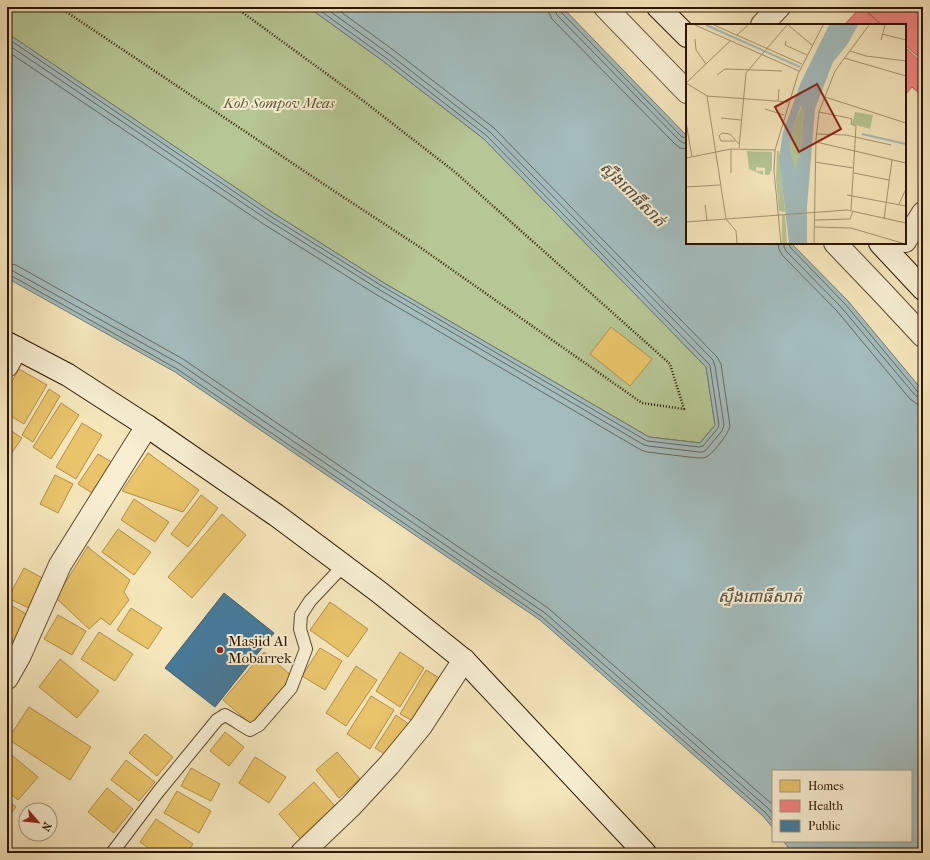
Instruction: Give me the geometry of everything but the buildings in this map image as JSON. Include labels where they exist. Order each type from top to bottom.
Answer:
[{"type":"street","points":[[604,7],[686,91]]},
{"type":"street","points":[[658,7],[686,35]]},
{"type":"street","points":[[763,24],[779,7]]},
{"type":"street","points":[[906,234],[923,214]]},
{"type":"street","points":[[836,244],[923,336]]},
{"type":"street","points":[[896,246],[923,289]]},
{"type":"street","points":[[10,352],[68,375],[147,426],[276,514],[379,592],[464,660],[645,853]]},
{"type":"street","points":[[7,678],[20,655],[60,565],[147,426]]},
{"type":"street","points":[[302,853],[352,806],[390,765],[421,726],[464,660]]},
{"type":"lane","points":[[112,853],[158,792],[217,720],[225,715],[250,730],[259,725],[291,688],[306,649],[300,629],[301,616],[310,601],[344,566]]},
{"type":"path","points":[[59,7],[421,248],[642,403],[684,409],[670,364],[449,167],[357,96],[235,7]]},
{"type":"green space","name":"Koh Sompov Meas","points":[[7,7],[308,7],[383,61],[484,139],[706,367],[715,425],[700,443],[649,437],[384,283],[273,213],[8,34]]},
{"type":"water","name":"ស្ទឹងពោធិ៍សាត់","points":[[308,7],[562,7],[686,135],[686,244],[792,244],[848,301],[923,391],[923,853],[793,853],[784,842],[912,842],[912,770],[772,770],[772,827],[763,816],[540,620],[175,372],[7,278],[7,33],[273,213],[384,283],[649,437],[700,443],[715,425],[706,367],[484,139],[383,61]]},
{"type":"place","name":"Masjid Al Mobarrek","points":[[220,650]]}]
